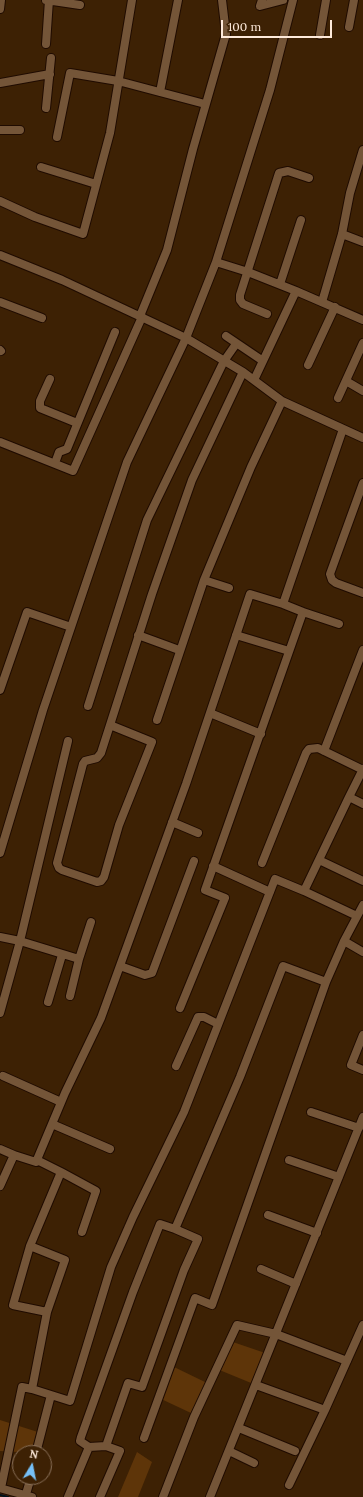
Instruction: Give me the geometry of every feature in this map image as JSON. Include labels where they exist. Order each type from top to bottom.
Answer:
[{"type":"street","points":[[0,9],[1,0]]},
{"type":"street","points":[[46,44],[47,0],[80,5]]},
{"type":"street","points":[[0,201],[35,217],[83,234],[110,133],[132,0]]},
{"type":"street","points":[[160,92],[178,0]]},
{"type":"street","points":[[0,442],[73,471],[141,316],[167,250],[226,34],[222,0]]},
{"type":"street","points":[[262,0],[260,6],[283,0]]},
{"type":"street","points":[[0,853],[43,710],[127,462],[186,338],[216,262],[270,90],[293,0]]},
{"type":"street","points":[[320,36],[326,0]]},
{"type":"street","points":[[349,27],[354,0]]},
{"type":"street","points":[[46,108],[51,58]]},
{"type":"street","points":[[57,137],[70,73],[118,81],[206,104]]},
{"type":"street","points":[[0,83],[50,74]]},
{"type":"street","points":[[0,130],[20,130]]},
{"type":"street","points":[[322,302],[342,234],[350,194],[363,150]]},
{"type":"street","points":[[41,168],[96,184]]},
{"type":"street","points":[[267,314],[240,302],[240,295],[279,173],[288,171],[309,178]]},
{"type":"street","points":[[280,284],[301,220]]},
{"type":"street","points":[[342,234],[363,242]]},
{"type":"street","points":[[0,255],[62,280],[186,338],[243,372],[282,401],[363,438]]},
{"type":"street","points":[[216,262],[280,284],[363,320]]},
{"type":"street","points":[[254,380],[296,291]]},
{"type":"street","points":[[0,302],[42,318]]},
{"type":"street","points":[[308,365],[335,307]]},
{"type":"street","points":[[55,463],[59,452],[68,448],[115,332]]},
{"type":"street","points":[[226,336],[263,361]]},
{"type":"street","points":[[88,706],[147,520],[224,361],[236,344]]},
{"type":"street","points":[[338,398],[363,344]]},
{"type":"street","points":[[110,725],[152,742],[119,825],[104,876],[101,881],[97,882],[62,870],[57,864],[83,764],[85,761],[97,758],[101,753],[138,636],[192,480],[243,372]]},
{"type":"street","points":[[50,379],[40,401],[40,408],[77,423]]},
{"type":"street","points":[[346,381],[363,391]]},
{"type":"street","points":[[157,720],[179,650],[204,580],[251,467],[282,401]]},
{"type":"street","points":[[283,604],[343,429]]},
{"type":"street","points":[[363,483],[330,574],[332,580],[336,583],[363,593]]},
{"type":"street","points":[[204,580],[229,588]]},
{"type":"street","points":[[37,1160],[61,1102],[101,1018],[172,822],[250,594],[339,624]]},
{"type":"street","points":[[0,690],[27,612],[71,627]]},
{"type":"street","points":[[180,1008],[225,898],[205,890],[303,612]]},
{"type":"street","points":[[236,635],[288,652]]},
{"type":"street","points":[[138,636],[179,650]]},
{"type":"street","points":[[324,751],[363,650]]},
{"type":"street","points":[[210,713],[261,734]]},
{"type":"street","points":[[0,1013],[20,941],[68,741]]},
{"type":"street","points":[[262,862],[307,750],[315,747],[363,770],[304,891]]},
{"type":"street","points":[[349,797],[363,804]]},
{"type":"street","points":[[172,822],[198,833]]},
{"type":"street","points":[[319,860],[363,881]]},
{"type":"street","points":[[120,966],[144,975],[152,973],[194,861]]},
{"type":"street","points":[[213,866],[270,892]]},
{"type":"street","points":[[30,1485],[29,1496],[1,1488],[22,1387],[70,1401],[111,1268],[133,1218],[184,1112],[275,879],[357,916]]},
{"type":"street","points":[[144,1438],[195,1298],[212,1305],[326,982],[363,905]]},
{"type":"street","points":[[70,996],[78,959],[91,922]]},
{"type":"street","points":[[0,937],[20,941],[78,959]]},
{"type":"street","points":[[344,942],[363,952]]},
{"type":"street","points":[[48,1002],[62,955]]},
{"type":"street","points":[[175,1229],[240,1077],[283,966],[326,982]]},
{"type":"street","points":[[176,1066],[198,1016],[204,1017],[218,1024]]},
{"type":"street","points":[[363,1035],[351,1065],[363,1070]]},
{"type":"street","points":[[3,1076],[61,1102]]},
{"type":"street","points":[[311,1112],[359,1128]]},
{"type":"street","points":[[210,1497],[363,1117]]},
{"type":"street","points":[[52,1124],[110,1149]]},
{"type":"street","points":[[0,1149],[36,1162],[37,1160],[96,1191],[82,1232]]},
{"type":"street","points":[[0,1186],[14,1155]]},
{"type":"street","points":[[289,1160],[339,1177]]},
{"type":"street","points":[[47,1312],[13,1305],[30,1246],[61,1172]]},
{"type":"street","points":[[268,1215],[317,1233]]},
{"type":"street","points":[[100,1497],[120,1451],[106,1446],[89,1447],[82,1444],[80,1438],[133,1292],[160,1224],[198,1239],[184,1270],[142,1387],[128,1383],[106,1446]]},
{"type":"street","points":[[30,1246],[65,1260],[47,1312],[32,1389]]},
{"type":"street","points":[[261,1269],[296,1284]]},
{"type":"street","points":[[163,1497],[194,1417],[237,1325],[276,1334],[347,1361]]},
{"type":"street","points":[[289,1486],[363,1325]]},
{"type":"street","points":[[256,1385],[325,1410]]},
{"type":"street","points":[[38,1445],[51,1395]]},
{"type":"street","points":[[239,1428],[295,1451]]},
{"type":"street","points":[[68,1497],[89,1447]]},
{"type":"street","points":[[229,1451],[254,1463]]},
{"type":"shaded area","points":[[230,1341],[268,1354],[256,1385],[217,1369]]},
{"type":"shaded area","points":[[172,1366],[207,1383],[199,1404],[191,1413],[159,1398]]},
{"type":"shaded area","points":[[0,1420],[41,1433],[38,1445],[12,1445],[12,1452],[0,1451]]},
{"type":"shaded area","points":[[137,1452],[152,1462],[138,1497],[118,1497]]},
{"type":"waterway","points":[[0,1495],[8,1497]]}]
